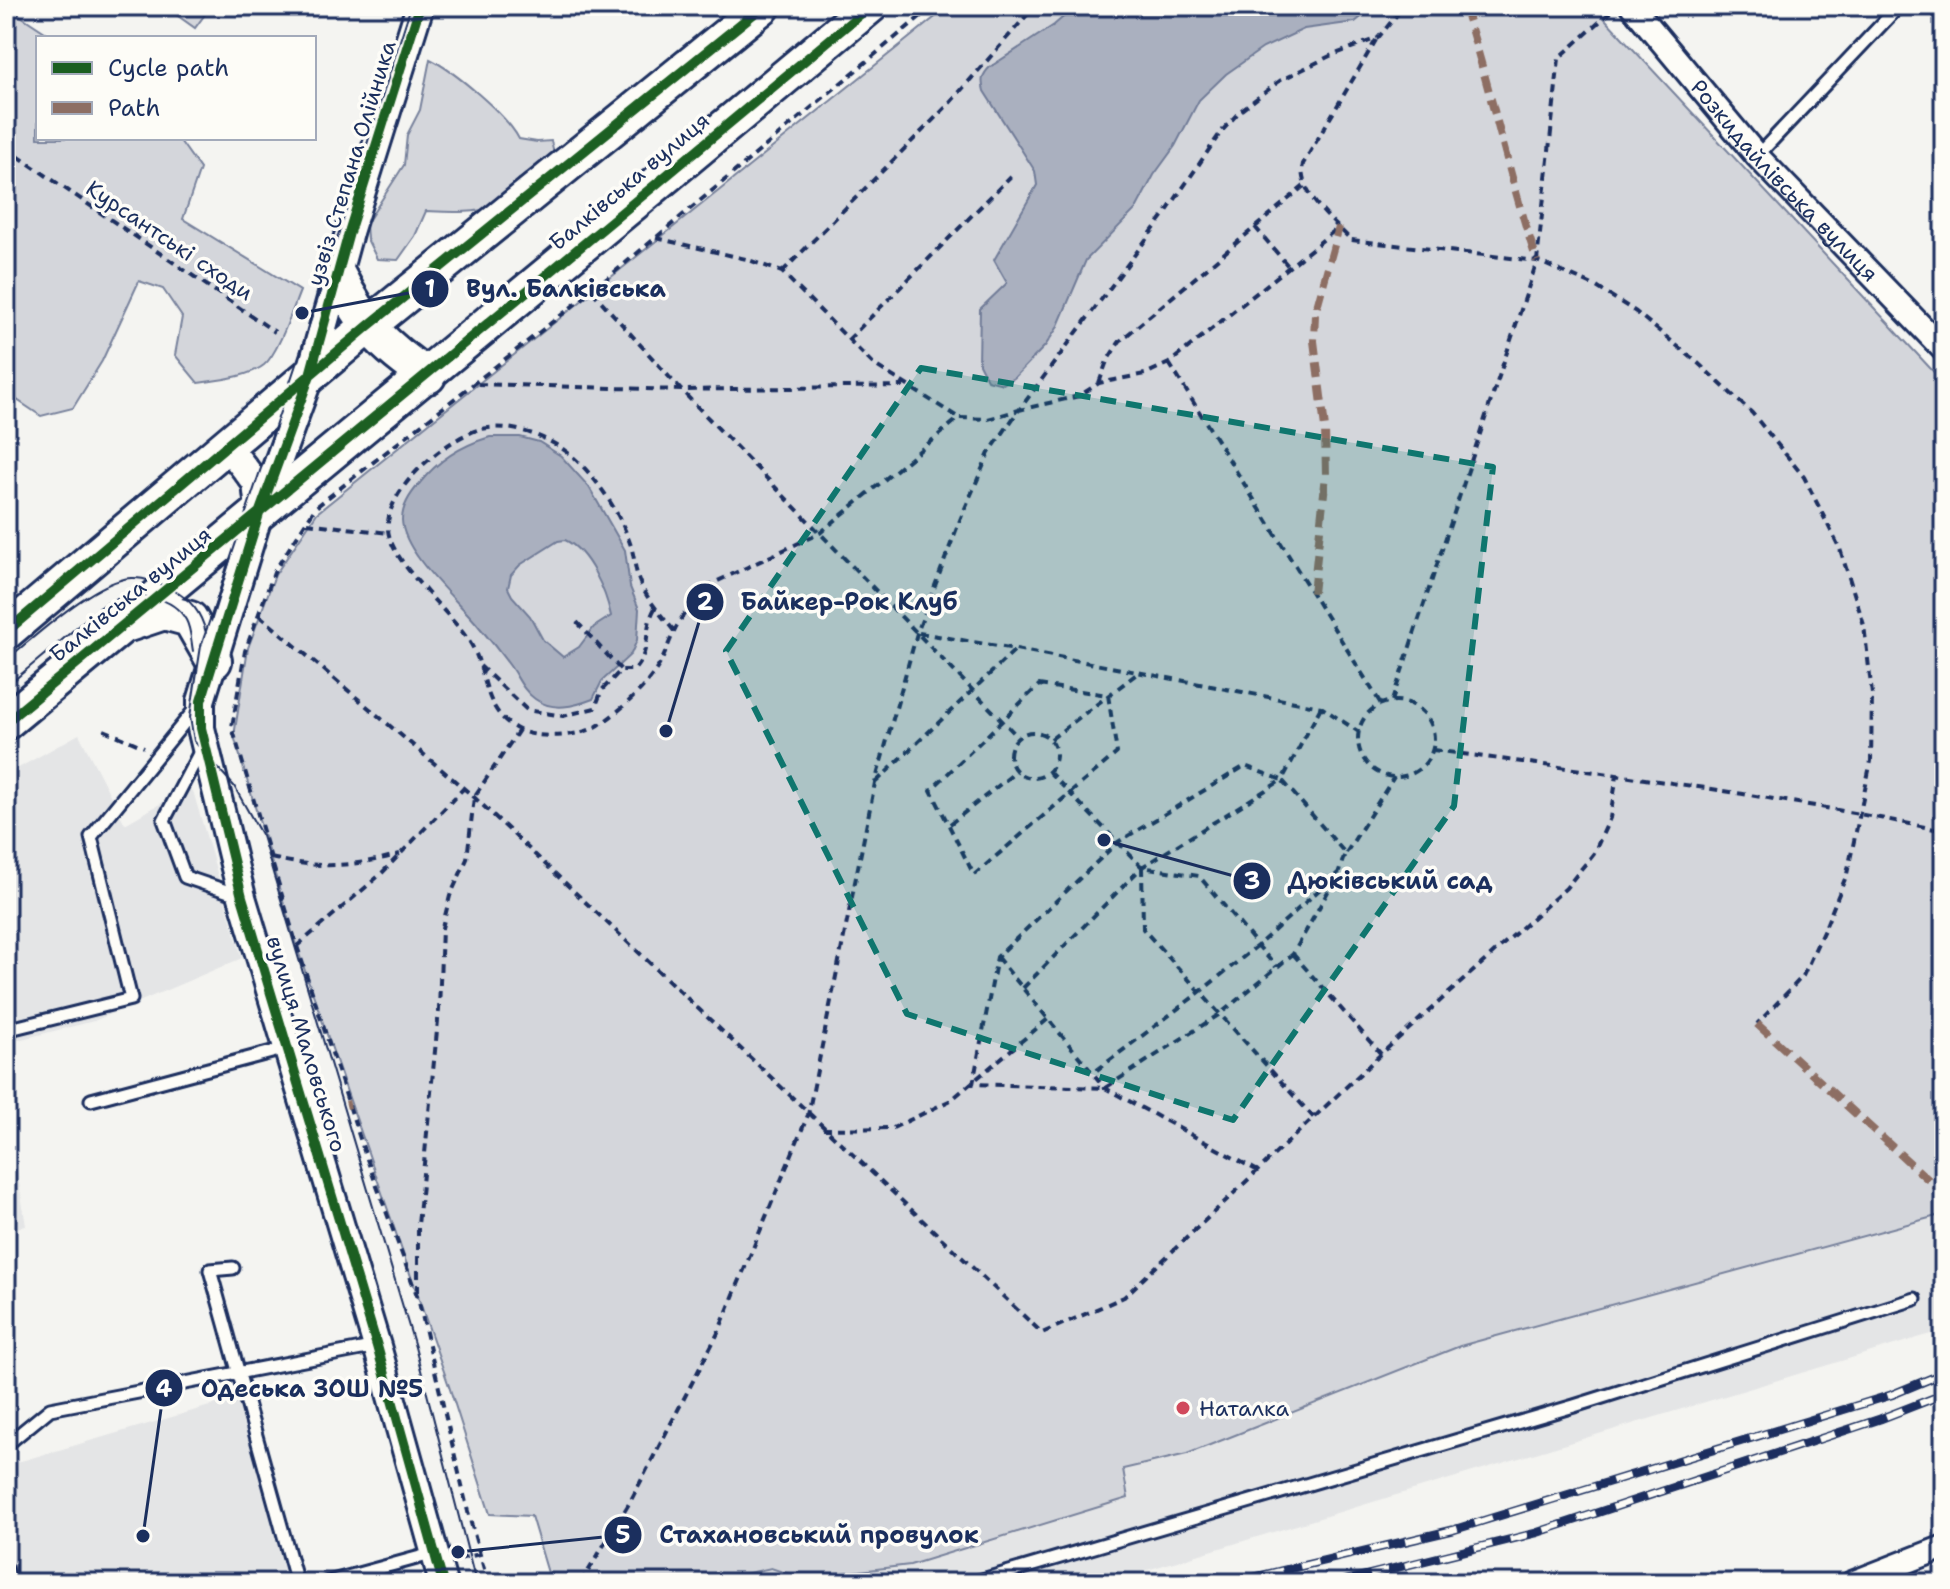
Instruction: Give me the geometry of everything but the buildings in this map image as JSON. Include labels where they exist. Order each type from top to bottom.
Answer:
[{"type":"main road","points":[[6,632],[368,326],[763,6]]},
{"type":"main road","name":"Балківська вулиця","points":[[6,722],[428,376],[870,6]]},
{"type":"main road","points":[[338,275],[368,326],[395,352],[428,376]]},
{"type":"main road","points":[[120,626],[164,612],[190,619],[214,661]]},
{"type":"street","name":"узвіз Степана Олійника","points":[[259,514],[310,375],[420,6]]},
{"type":"street","name":"Розкидайлівська вулиця","points":[[1632,6],[1757,156],[1944,350]]},
{"type":"street","points":[[228,447],[256,483],[259,514]]},
{"type":"street","name":"вулиця Маловського","points":[[259,514],[201,701],[204,744],[242,897],[377,1346],[443,1583]]},
{"type":"street","points":[[1852,1583],[1944,1547]]},
{"type":"lane","points":[[1757,156],[1899,6]]},
{"type":"lane","points":[[6,1030],[131,999],[91,837],[201,701]]},
{"type":"lane","points":[[204,744],[164,820],[185,877],[242,897]]},
{"type":"lane","points":[[91,1100],[287,1048]]},
{"type":"lane","points":[[233,1268],[210,1270],[297,1583]]},
{"type":"lane","points":[[972,1583],[1574,1406],[1915,1299]]},
{"type":"lane","points":[[6,1445],[50,1409],[377,1346]]},
{"type":"lane","points":[[325,1583],[435,1553]]},
{"type":"lane","points":[[6,1568],[11,1583]]},
{"type":"path","points":[[488,1583],[469,1516],[418,1298],[364,1151],[297,946],[232,727],[245,651],[275,570],[316,507],[592,291],[933,6]]},
{"type":"path","points":[[782,272],[949,104],[1035,6]]},
{"type":"path","points":[[1404,6],[1378,38],[1308,151],[1301,175],[1304,186],[1351,240],[1537,261],[1595,286],[1636,312],[1752,413],[1804,477],[1840,549],[1864,625],[1872,708],[1871,761],[1847,874],[1803,976],[1757,1024]]},
{"type":"path","points":[[1392,701],[1537,261],[1559,58],[1617,6]]},
{"type":"path","points":[[581,1583],[630,1502],[718,1333],[808,1115],[875,783],[917,633],[989,453],[1165,214],[1221,132],[1240,111],[1281,80],[1330,56],[1378,38]]},
{"type":"path","points":[[848,340],[1011,176]]},
{"type":"path","points":[[1099,383],[1107,361],[1120,341],[1304,186]]},
{"type":"path","points":[[1255,227],[1289,267]]},
{"type":"path","points":[[654,238],[746,259],[782,272],[873,364],[959,418],[988,419],[1079,396],[1099,383],[1145,374],[1169,363],[1339,227]]},
{"type":"path","points":[[592,291],[681,390],[1018,737]]},
{"type":"path","points":[[1169,363],[1381,704]]},
{"type":"path","points":[[475,384],[681,390],[904,386]]},
{"type":"path","points":[[674,631],[641,586],[631,546],[617,517],[587,469],[565,450],[518,430],[479,430],[460,439],[426,463],[394,497],[388,515],[388,533],[397,553],[471,643],[486,691],[502,717],[519,730],[545,737],[598,726],[638,692],[657,670],[674,631],[705,587],[820,533],[959,418]]},
{"type":"path","points":[[306,522],[388,533]]},
{"type":"path","points":[[480,666],[527,710],[563,716],[595,708],[602,690],[621,670],[634,670],[645,657],[649,618],[655,608]]},
{"type":"path","points":[[259,615],[474,797],[1042,1333],[1124,1297],[1381,1054],[1566,888],[1594,853],[1610,818],[1617,775]]},
{"type":"path","points":[[577,622],[621,670]]},
{"type":"path","points":[[917,633],[1321,707],[1359,732]]},
{"type":"path","points":[[875,783],[1016,649]]},
{"type":"path","points":[[1051,739],[1139,672]]},
{"type":"path","points":[[1039,685],[1108,695],[1117,753],[974,875],[931,790],[1039,685]]},
{"type":"path","points":[[1392,701],[1416,707],[1426,715],[1434,738],[1433,750],[1427,761],[1406,776],[1381,774],[1363,757],[1359,745],[1359,732],[1370,711],[1392,701]]},
{"type":"path","points":[[1023,988],[1142,867],[1282,780],[1321,707]]},
{"type":"path","points":[[418,1298],[418,1225],[439,1010],[442,928],[450,896],[467,859],[474,797],[519,730]]},
{"type":"path","points":[[1038,732],[1051,739],[1056,760],[1049,772],[1043,776],[1029,777],[1017,771],[1011,751],[1018,737],[1038,732]]},
{"type":"path","points":[[1433,750],[1617,775],[1860,814],[1944,831]]},
{"type":"path","points":[[973,1084],[997,957],[1118,842],[1245,766],[1282,780],[1345,853]]},
{"type":"path","points":[[949,824],[1017,771]]},
{"type":"path","points":[[1049,772],[1142,867],[1199,876],[1276,967]]},
{"type":"path","points":[[973,1084],[1105,1088],[1220,1014],[1293,954],[1339,872],[1345,853],[1394,777]]},
{"type":"path","points":[[297,946],[402,853],[463,789]]},
{"type":"path","points":[[271,858],[304,865],[338,866],[368,863],[402,853]]},
{"type":"path","points":[[1142,867],[1143,929],[1314,1118]]},
{"type":"path","points":[[1093,1073],[1257,946],[1339,872]]},
{"type":"path","points":[[1293,954],[1381,1054]]},
{"type":"path","points":[[997,957],[1105,1088],[1258,1171]]},
{"type":"path","points":[[823,1129],[893,1128],[951,1100],[1048,1019]]},
{"type":"highlighted area","points":[[921,368],[1493,467],[1454,806],[1233,1120],[907,1014],[726,651]]},
{"type":"shaded area","points":[[164,6],[211,6],[195,28]]},
{"type":"shaded area","points":[[949,6],[1593,6],[1944,383],[1944,1214],[1460,1346],[1187,1454],[1123,1469],[1128,1498],[910,1565],[801,1578],[771,1568],[705,1583],[551,1583],[531,1516],[490,1514],[449,1386],[296,945],[234,736],[248,648],[275,575],[317,513]]},
{"type":"shaded area","points":[[6,10],[13,11],[51,36],[36,36],[36,140],[179,140],[200,169],[183,219],[300,291],[280,341],[264,365],[242,375],[198,383],[175,355],[182,317],[163,289],[139,281],[102,361],[73,408],[41,416],[11,396],[6,399]]},
{"type":"shaded area","points":[[430,59],[479,94],[519,139],[551,141],[554,154],[545,169],[519,179],[510,197],[502,203],[470,212],[426,211],[415,236],[398,260],[377,259],[367,239],[366,224],[404,165],[407,135],[420,110]]},
{"type":"shaded area","points":[[79,734],[125,824],[186,789],[193,791],[242,958],[94,1021],[6,1043],[6,775]]},
{"type":"shaded area","points":[[14,1151],[26,1226],[9,1229],[6,1153]]},
{"type":"shaded area","points":[[1944,1214],[1944,1330],[1114,1580],[1103,1583],[705,1583],[771,1568],[801,1578],[1128,1498],[1122,1469],[1187,1454],[1451,1349]]},
{"type":"shaded area","points":[[244,1396],[293,1583],[6,1583],[6,1489],[11,1464]]},
{"type":"water","points":[[1076,6],[1375,6],[1355,22],[1304,29],[1263,48],[1226,74],[1199,100],[1136,209],[1086,260],[1057,328],[1045,346],[1014,378],[1003,384],[987,380],[979,364],[980,309],[1007,283],[994,260],[1037,185],[1035,171],[984,91],[983,78],[990,67],[1054,25]]},
{"type":"water","points":[[520,437],[539,442],[561,456],[589,487],[625,550],[630,587],[639,609],[637,640],[631,654],[602,681],[593,699],[557,707],[531,696],[484,633],[420,560],[405,533],[402,520],[404,510],[417,487],[443,460],[480,440]],"holes":[[[565,540],[574,545],[595,573],[611,616],[594,627],[579,647],[563,657],[543,640],[530,616],[508,588],[511,575],[520,565],[558,541]]]},
{"type":"tram line","points":[[411,6],[313,314],[201,646],[190,717],[194,741],[234,786],[262,836],[415,1347],[476,1583]]},
{"type":"tram line","points":[[6,660],[83,599],[100,588],[131,578],[158,583],[185,598],[198,613],[206,633]]},
{"type":"tram line","points":[[6,687],[96,611],[123,597],[143,596],[172,605],[188,624],[193,651]]},
{"type":"railway","points":[[1230,1583],[1453,1530],[1891,1395],[1944,1373]]},
{"type":"railway","points":[[1335,1583],[1536,1533],[1880,1419],[1944,1394]]},
{"type":"marked path","points":[[1464,6],[1537,261]]},
{"type":"marked path","points":[[1313,593],[1326,475],[1325,428],[1314,341],[1315,314],[1339,227]]},
{"type":"marked path","points":[[1757,1024],[1944,1194]]},
{"type":"marked path","points":[[346,1105],[350,1104]]},
{"type":"cycle path","points":[[420,6],[350,229],[310,375],[259,514],[201,701],[201,728],[242,897],[377,1346],[443,1583]]},
{"type":"cycle path","points":[[6,632],[368,326],[763,6]]},
{"type":"cycle path","points":[[6,722],[870,6]]},
{"type":"place","name":"Вул. Балківська","points":[[302,313]]},
{"type":"place","name":"Байкер-Рок Клуб","points":[[666,731]]},
{"type":"place","name":"Дюківський сад","points":[[1104,840]]},
{"type":"place","name":"Наталка","points":[[1183,1408]]},
{"type":"place","name":"Одеська ЗОШ №5","points":[[143,1536]]},
{"type":"place","name":"Стахановський провулок","points":[[458,1552]]}]
